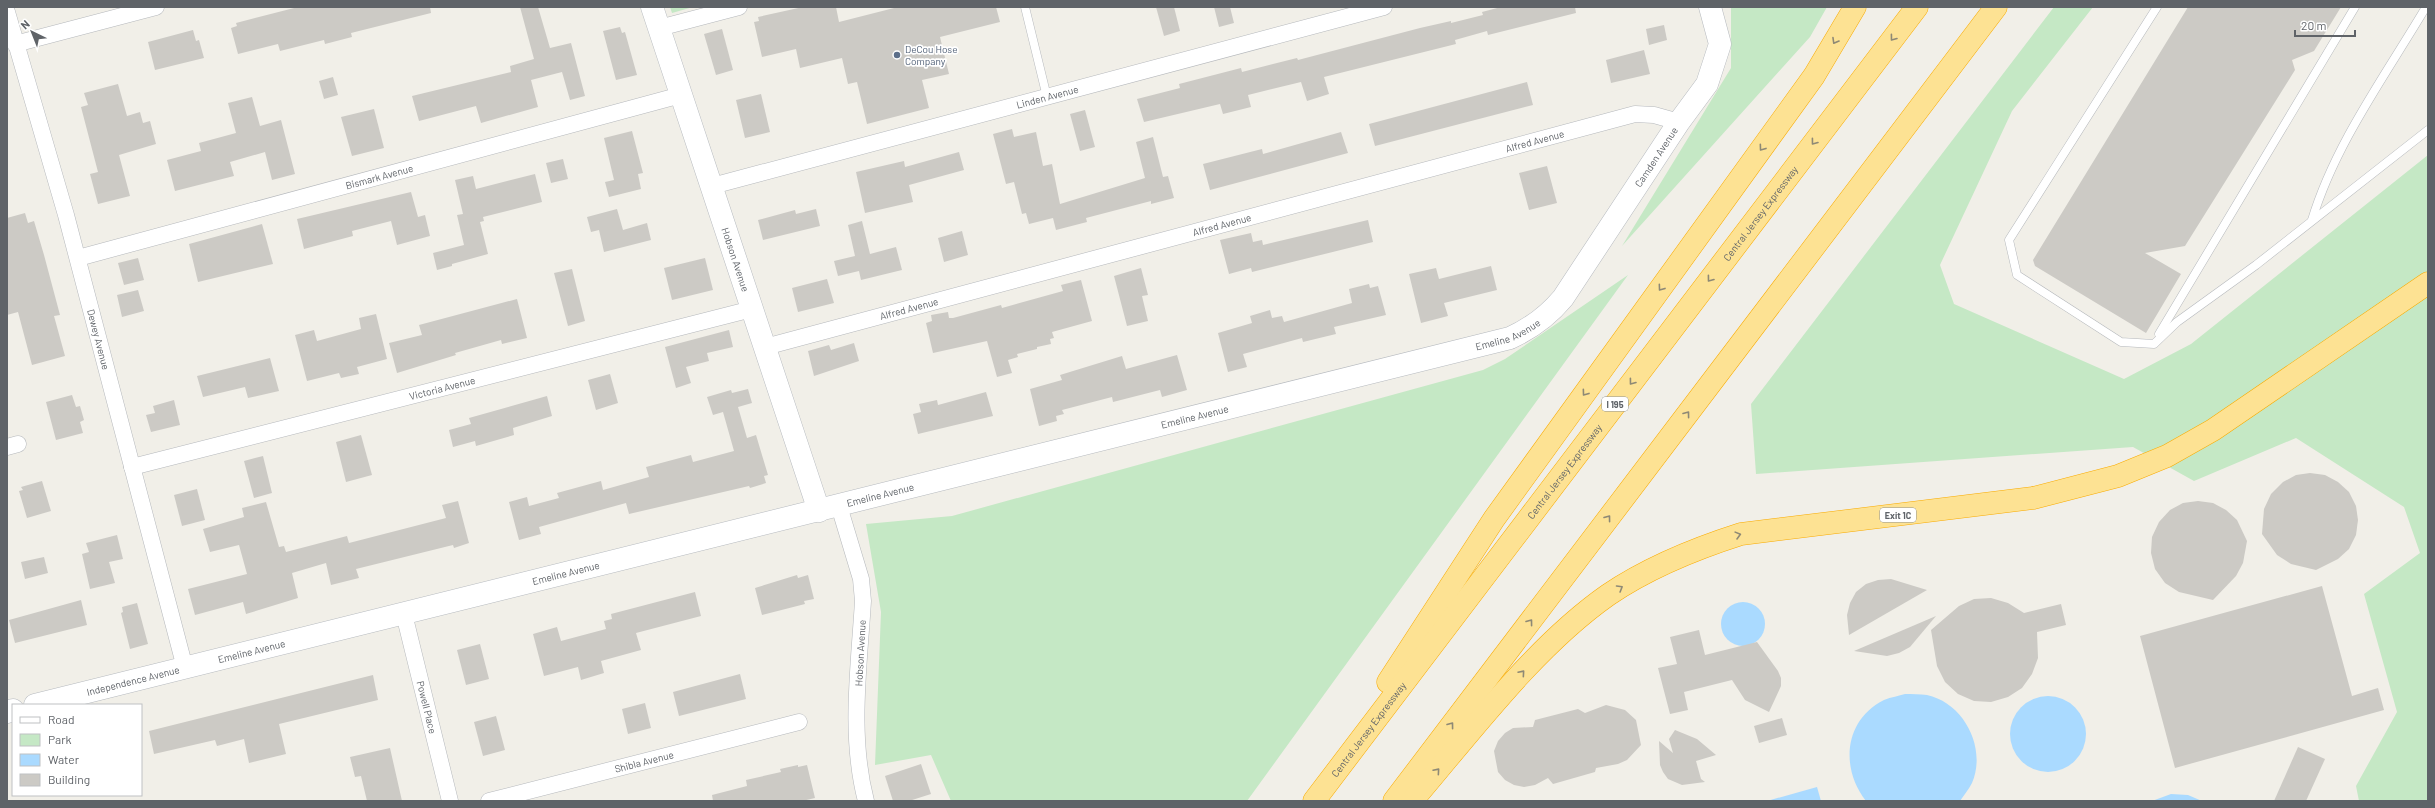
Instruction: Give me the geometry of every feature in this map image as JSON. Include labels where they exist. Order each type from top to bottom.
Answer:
[{"type":"highway","points":[[1310,801],[1494,519],[1814,76],[1854,7]]},
{"type":"highway","name":"Central Jersey Expressway","points":[[1314,801],[1917,7]]},
{"type":"highway","points":[[1394,801],[1996,7]]},
{"type":"highway","name":"Exit 1C","points":[[1412,801],[1539,654],[1572,622],[1609,595],[1648,571],[1696,548],[1740,534],[2033,498],[2118,476],[2167,456],[2213,430],[2428,283]]},
{"type":"street","points":[[15,44],[156,7]]},
{"type":"street","name":"Hobson Avenue","points":[[652,7],[765,346],[829,509],[861,579],[863,601],[855,738],[859,773],[866,801]]},
{"type":"street","points":[[659,28],[739,7]]},
{"type":"street","name":"Linden Avenue","points":[[712,186],[1384,7]]},
{"type":"street","name":"Camden Avenue","points":[[1563,298],[1679,122],[1707,84],[1720,44],[1710,7]]},
{"type":"street","name":"Dewey Avenue","points":[[7,12],[78,258],[184,668]]},
{"type":"street","name":"Bismark Avenue","points":[[78,258],[681,95]]},
{"type":"street","name":"Alfred Avenue","points":[[765,346],[1634,114],[1654,115],[1679,122]]},
{"type":"street","name":"Emeline Avenue","points":[[184,668],[829,509],[1510,338],[1530,328],[1550,313],[1563,298]]},
{"type":"street","name":"Victoria Avenue","points":[[132,467],[752,309]]},
{"type":"street","name":"Powell Place","points":[[404,614],[450,801]]},
{"type":"street","name":"Independence Avenue","points":[[39,704],[184,668]]},
{"type":"street","name":"Shibla Avenue","points":[[489,801],[799,722]]},
{"type":"lane","points":[[1025,7],[1047,97]]},
{"type":"lane","points":[[2157,7],[2009,240],[2017,275],[2120,342],[2154,344],[2177,322],[2256,265],[2428,130]]},
{"type":"lane","points":[[2154,344],[2355,7]]},
{"type":"lane","points":[[2312,220],[2320,195],[2339,154],[2426,7]]},
{"type":"green space","points":[[670,7],[693,7],[672,13]]},
{"type":"green space","points":[[1731,7],[1827,7],[1810,37],[1622,246],[1731,68]]},
{"type":"green space","points":[[2054,7],[2093,7],[2012,111],[1940,265],[1954,304],[2124,379],[2191,344],[2428,155],[2428,801],[2359,801],[2356,786],[2397,712],[2364,594],[2420,553],[2404,507],[2296,438],[2194,481],[2133,447],[1756,474],[1751,404]]},
{"type":"green space","points":[[1628,275],[1247,801],[951,801],[931,755],[875,765],[881,612],[866,524],[952,516],[1483,370],[1505,359]]},
{"type":"water","points":[[1743,602],[1755,606],[1761,612],[1765,624],[1761,636],[1755,642],[1743,646],[1731,642],[1725,636],[1721,624],[1725,612],[1731,606]]},
{"type":"water","points":[[1905,694],[1927,695],[1940,700],[1952,707],[1969,729],[1974,742],[1976,769],[1972,783],[1960,801],[1866,801],[1858,788],[1852,774],[1850,760],[1850,746],[1854,732],[1861,720],[1871,709],[1884,700]]},
{"type":"water","points":[[2048,696],[2062,699],[2075,707],[2083,720],[2086,734],[2083,748],[2075,761],[2062,769],[2048,772],[2034,769],[2021,761],[2013,748],[2010,734],[2013,720],[2021,707],[2034,699]]},
{"type":"water","points":[[1817,787],[1821,801],[1767,801]]},
{"type":"water","points":[[2171,794],[2188,795],[2202,801],[2152,801]]},
{"type":"building","points":[[298,7],[430,7],[431,13],[351,33],[352,37],[325,44],[324,40],[280,51],[278,44],[238,54],[231,28],[237,26],[236,23]]},
{"type":"building","points":[[520,7],[538,7],[550,48],[571,43],[585,96],[570,100],[562,72],[531,80],[538,107],[481,123],[476,106],[419,121],[412,96],[511,72],[510,66],[534,59]]},
{"type":"building","name":"DeCou Hose Company","points":[[803,7],[836,7],[839,22],[898,7],[996,7],[1000,22],[940,37],[949,74],[922,80],[929,108],[867,124],[857,82],[848,84],[842,58],[800,68],[796,49],[762,57],[754,22],[759,21],[758,17]]},
{"type":"building","points":[[1156,7],[1174,7],[1180,31],[1164,36]]},
{"type":"building","points":[[1214,7],[1230,7],[1234,23],[1219,27]]},
{"type":"building","points":[[1501,7],[1575,7],[1576,13],[1488,35],[1487,31],[1455,40],[1456,44],[1324,77],[1329,94],[1307,101],[1301,82],[1248,95],[1251,107],[1223,114],[1220,104],[1144,122],[1137,99],[1180,88],[1179,84],[1241,68],[1242,72],[1297,58],[1298,60],[1420,28],[1451,21],[1451,23],[1483,15],[1482,12]]},
{"type":"building","points":[[2188,7],[2341,7],[2314,51],[2292,60],[2295,70],[2185,246],[2145,253],[2181,274],[2146,333],[2035,266],[2033,260]]},
{"type":"building","points":[[1664,25],[1667,40],[1649,45],[1646,29]]},
{"type":"building","points":[[620,27],[622,33],[625,32],[637,75],[616,80],[603,31]]},
{"type":"building","points":[[722,29],[733,70],[716,75],[704,34]]},
{"type":"building","points":[[193,30],[196,41],[199,40],[204,58],[155,70],[148,42]]},
{"type":"building","points":[[1644,50],[1650,74],[1611,83],[1606,60]]},
{"type":"building","points":[[333,77],[338,95],[324,99],[319,81]]},
{"type":"building","points":[[1527,82],[1533,105],[1375,146],[1369,124]]},
{"type":"building","points":[[118,84],[127,116],[140,112],[143,123],[150,121],[156,144],[119,155],[130,196],[98,204],[90,174],[98,172],[81,107],[88,105],[84,93]]},
{"type":"building","points":[[761,94],[770,132],[745,138],[736,100]]},
{"type":"building","points":[[252,97],[260,126],[281,120],[295,174],[272,180],[265,152],[230,162],[234,176],[175,191],[167,160],[201,151],[199,143],[236,133],[228,103]]},
{"type":"building","points":[[374,109],[384,148],[352,156],[341,117]]},
{"type":"building","points":[[1085,110],[1095,147],[1080,151],[1070,114]]},
{"type":"building","points":[[1012,129],[1014,137],[1036,132],[1043,166],[1052,164],[1060,204],[1145,178],[1136,142],[1153,137],[1163,177],[1168,176],[1174,198],[1151,204],[1151,201],[1086,218],[1087,222],[1056,230],[1053,218],[1029,224],[1026,213],[1022,214],[1014,182],[1006,184],[993,134]]},
{"type":"building","points":[[632,131],[643,173],[638,174],[641,189],[609,197],[605,182],[614,180],[604,138]]},
{"type":"building","points":[[1341,132],[1348,153],[1210,190],[1203,164],[1262,149],[1263,154]]},
{"type":"building","points":[[959,152],[964,170],[909,185],[913,202],[865,213],[856,172],[904,161],[905,167]]},
{"type":"building","points":[[563,159],[568,179],[551,183],[546,163]]},
{"type":"building","points":[[1547,166],[1557,203],[1529,210],[1519,173]]},
{"type":"building","points":[[535,174],[542,202],[483,217],[484,221],[480,222],[488,254],[452,264],[452,266],[437,270],[433,253],[464,245],[457,215],[463,214],[455,180],[473,176],[476,189]]},
{"type":"building","points":[[411,192],[418,217],[425,215],[430,236],[397,245],[391,221],[352,231],[353,236],[304,249],[297,219]]},
{"type":"building","points":[[617,209],[623,230],[647,223],[651,240],[604,252],[599,230],[591,232],[587,217]]},
{"type":"building","points":[[816,209],[820,226],[763,240],[758,220],[795,210],[796,214]]},
{"type":"building","points":[[25,213],[28,223],[34,221],[44,255],[60,315],[54,316],[65,356],[32,365],[18,312],[7,315],[7,218]]},
{"type":"building","points":[[1368,220],[1373,242],[1252,272],[1251,268],[1229,274],[1220,240],[1251,233],[1253,242],[1262,240],[1263,245]]},
{"type":"building","points":[[862,221],[870,254],[896,247],[902,270],[861,280],[859,271],[838,276],[834,261],[855,256],[848,225]]},
{"type":"building","points":[[262,224],[273,264],[198,282],[189,244]]},
{"type":"building","points":[[962,231],[968,255],[944,262],[938,238]]},
{"type":"building","points":[[138,258],[144,280],[124,285],[118,263]]},
{"type":"building","points":[[705,258],[713,290],[672,300],[664,268]]},
{"type":"building","points":[[1491,266],[1497,290],[1444,303],[1448,316],[1421,323],[1409,274],[1436,268],[1439,279]]},
{"type":"building","points":[[1141,268],[1148,295],[1142,296],[1148,321],[1127,326],[1114,276]]},
{"type":"building","points":[[572,269],[585,321],[568,326],[554,273]]},
{"type":"building","points":[[827,279],[834,303],[798,312],[792,288]]},
{"type":"building","points":[[1081,280],[1092,321],[1052,332],[1054,338],[1050,339],[1051,344],[1017,354],[1018,357],[1008,360],[1012,373],[997,377],[987,341],[933,353],[926,323],[932,321],[931,315],[948,312],[949,318],[953,318],[1001,305],[1002,308],[1063,291],[1061,285]]},
{"type":"building","points":[[1369,284],[1370,288],[1378,286],[1386,315],[1334,327],[1336,334],[1303,342],[1302,338],[1243,354],[1247,367],[1228,372],[1218,333],[1252,323],[1250,316],[1270,310],[1272,318],[1282,316],[1284,322],[1352,303],[1349,289]]},
{"type":"building","points":[[138,290],[144,311],[122,317],[117,295]]},
{"type":"building","points":[[517,299],[527,338],[502,344],[501,340],[455,353],[456,355],[397,373],[389,343],[422,335],[419,325]]},
{"type":"building","points":[[376,314],[387,359],[357,367],[359,374],[341,378],[339,373],[307,381],[295,335],[314,330],[317,341],[361,329],[359,318]]},
{"type":"building","points":[[729,330],[733,347],[707,353],[709,361],[686,367],[691,383],[676,388],[665,347]]},
{"type":"building","points":[[854,343],[859,361],[814,376],[808,351],[829,345],[831,350]]},
{"type":"building","points":[[1177,355],[1187,390],[1162,397],[1160,390],[1113,402],[1112,397],[1062,410],[1064,414],[1056,416],[1057,421],[1039,426],[1030,389],[1062,380],[1060,375],[1122,356],[1126,369]]},
{"type":"building","points":[[270,358],[279,391],[248,398],[245,387],[203,397],[197,376]]},
{"type":"building","points":[[610,374],[618,403],[596,410],[588,380]]},
{"type":"building","points":[[748,389],[752,403],[738,407],[747,438],[756,435],[768,475],[764,476],[766,483],[750,488],[749,486],[629,514],[626,503],[539,527],[541,534],[519,540],[509,502],[527,497],[529,506],[559,498],[557,493],[601,481],[603,490],[649,477],[646,467],[691,455],[693,462],[734,451],[723,412],[713,415],[707,397],[731,390],[732,393]]},
{"type":"building","points":[[986,392],[993,416],[918,434],[913,414],[921,412],[919,404],[937,400],[938,405]]},
{"type":"building","points":[[72,395],[76,407],[80,406],[84,420],[80,422],[83,433],[56,440],[46,402]]},
{"type":"building","points":[[547,396],[552,416],[513,428],[514,435],[476,446],[475,441],[453,447],[449,430],[471,424],[469,418]]},
{"type":"building","points":[[174,400],[180,425],[151,432],[146,415],[155,413],[153,406]]},
{"type":"building","points":[[361,435],[372,475],[346,482],[336,442]]},
{"type":"building","points":[[263,456],[272,493],[254,498],[244,461]]},
{"type":"building","points":[[2310,473],[2325,475],[2338,482],[2349,492],[2356,506],[2358,520],[2356,535],[2349,549],[2338,559],[2316,570],[2291,564],[2277,555],[2262,534],[2264,509],[2271,494],[2283,482],[2296,475]]},
{"type":"building","points":[[42,481],[51,511],[27,518],[19,491],[23,490],[21,487]]},
{"type":"building","points":[[197,489],[205,520],[182,526],[174,495]]},
{"type":"building","points":[[458,501],[469,543],[454,548],[453,545],[356,569],[359,578],[331,585],[326,563],[292,573],[298,598],[246,614],[243,602],[195,615],[188,589],[247,574],[239,545],[210,552],[203,529],[244,517],[242,508],[266,502],[279,547],[284,546],[286,552],[347,536],[349,543],[446,518],[442,505]]},
{"type":"building","points":[[2198,501],[2213,503],[2226,510],[2237,520],[2247,541],[2243,563],[2236,576],[2213,600],[2179,592],[2165,583],[2155,569],[2151,553],[2152,537],[2159,522],[2170,510],[2183,503]]},
{"type":"building","points":[[117,535],[123,559],[109,562],[115,583],[90,589],[82,554],[89,552],[86,543]]},
{"type":"building","points":[[44,557],[48,573],[25,579],[21,562]]},
{"type":"building","points":[[797,575],[798,578],[808,575],[814,599],[804,601],[805,604],[762,615],[755,588]]},
{"type":"building","points":[[1891,579],[1927,590],[1849,635],[1847,615],[1850,603],[1856,592],[1866,584],[1878,580]]},
{"type":"building","points":[[2322,586],[2352,696],[2378,688],[2384,710],[2175,768],[2140,636]]},
{"type":"building","points":[[695,592],[701,616],[636,633],[641,650],[601,661],[604,673],[581,680],[578,667],[544,676],[533,634],[557,627],[561,641],[606,629],[604,621],[612,619],[611,614]]},
{"type":"building","points":[[1991,598],[2008,603],[2024,613],[2061,604],[2066,625],[2037,632],[2038,658],[2032,674],[2022,688],[2008,697],[1991,702],[1974,701],[1958,694],[1945,682],[1937,666],[1931,630],[1959,606],[1974,599]]},
{"type":"building","points":[[81,600],[87,625],[15,643],[9,620]]},
{"type":"building","points":[[137,603],[148,644],[130,649],[121,613],[123,612],[122,607]]},
{"type":"building","points":[[1936,616],[1910,647],[1899,653],[1887,656],[1854,651]]},
{"type":"building","points":[[1699,630],[1705,655],[1757,642],[1778,671],[1781,678],[1781,686],[1769,712],[1745,700],[1732,680],[1684,692],[1688,710],[1670,714],[1658,668],[1677,664],[1670,637]]},
{"type":"building","points":[[480,644],[489,679],[466,685],[457,650]]},
{"type":"building","points":[[740,674],[746,699],[679,716],[673,692]]},
{"type":"building","points":[[373,675],[378,700],[279,724],[286,754],[249,763],[244,739],[217,746],[215,740],[154,754],[149,731]]},
{"type":"building","points":[[645,703],[651,728],[628,734],[622,709]]},
{"type":"building","points":[[1606,705],[1625,710],[1636,720],[1641,745],[1627,760],[1618,764],[1596,768],[1595,772],[1553,784],[1548,778],[1535,785],[1524,787],[1514,785],[1505,780],[1498,772],[1494,751],[1498,741],[1505,733],[1513,728],[1533,727],[1535,720],[1578,709],[1585,713]]},
{"type":"building","points":[[496,716],[505,750],[483,756],[474,722]]},
{"type":"building","points":[[1782,718],[1787,735],[1759,743],[1754,726]]},
{"type":"building","points":[[1675,730],[1697,739],[1716,755],[1696,761],[1701,779],[1705,782],[1682,785],[1668,779],[1663,772],[1660,765],[1659,741],[1673,753],[1669,739]]},
{"type":"building","points":[[2298,747],[2325,759],[2306,801],[2274,801]]},
{"type":"building","points":[[390,748],[402,801],[367,801],[361,776],[355,777],[350,757]]},
{"type":"building","points":[[921,764],[931,794],[909,801],[893,801],[885,776]]},
{"type":"building","points":[[798,765],[798,767],[807,765],[815,798],[802,801],[713,801],[712,795],[747,786],[746,780],[781,772],[780,769]]},
{"type":"place","name":"DeCou Hose Company","points":[[897,55]]}]
